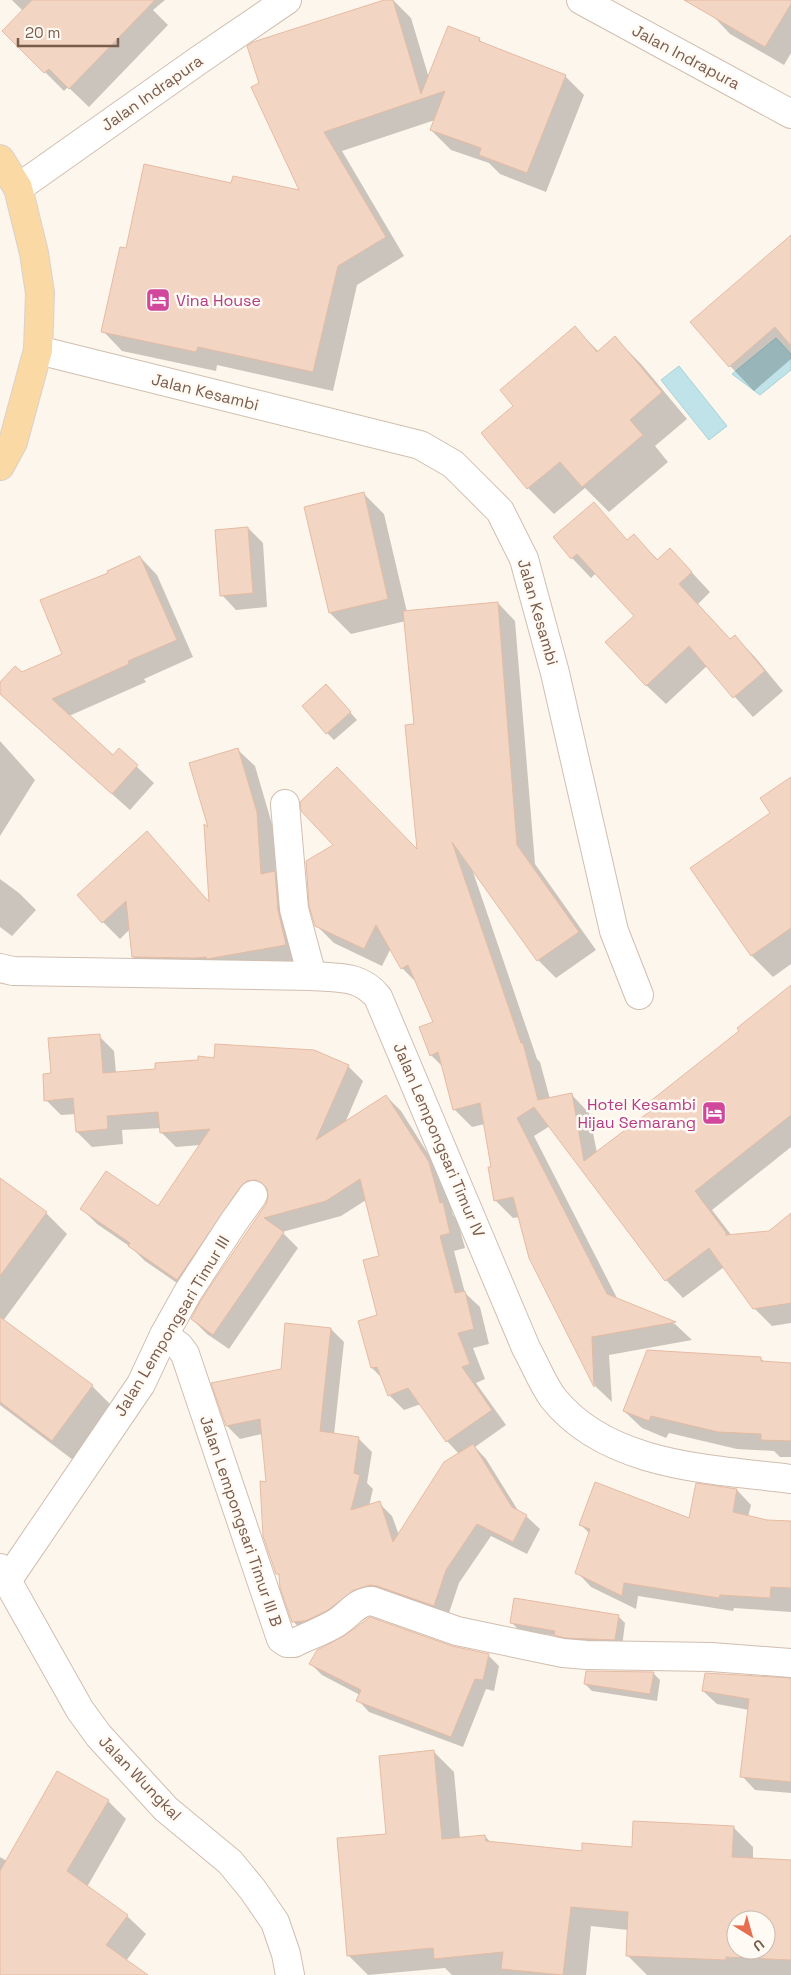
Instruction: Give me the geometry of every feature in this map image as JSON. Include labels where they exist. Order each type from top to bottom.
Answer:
[{"type":"main road","points":[[0,159],[18,188],[34,253],[40,293],[38,350],[13,442],[0,466]]},
{"type":"street","name":"Jalan Indrapura","points":[[18,188],[287,0]]},
{"type":"street","name":"Jalan Indrapura","points":[[581,0],[791,114]]},
{"type":"street","name":"Jalan Kesambi","points":[[38,350],[420,445],[453,464],[500,511],[524,558],[555,672],[609,913],[639,995]]},
{"type":"street","points":[[285,804],[294,909],[312,976]]},
{"type":"street","name":"Jalan Lempongsari Timur IV","points":[[0,968],[13,971],[312,976],[358,980],[369,986],[378,997],[526,1348],[544,1384],[554,1398],[597,1436],[626,1451],[694,1467],[791,1479]]},
{"type":"street","name":"Jalan Lempongsari Timur III","points":[[4,1575],[140,1384],[188,1292],[253,1195]]},
{"type":"street","name":"Jalan Lempongsari Timur III B","points":[[164,1335],[179,1346],[185,1354],[281,1639],[287,1643],[294,1643],[337,1622],[359,1604],[372,1601],[457,1631],[563,1652],[587,1655],[711,1657],[791,1663]]},
{"type":"street","name":"Jalan Wungkal","points":[[4,1575],[80,1710],[99,1736],[166,1809],[230,1862],[253,1890],[275,1922],[286,1954],[290,1975]]},
{"type":"water","points":[[776,338],[791,354],[791,370],[760,395],[732,374]]},
{"type":"water","points":[[679,366],[727,426],[709,440],[661,380]]},
{"type":"building","points":[[32,0],[155,0],[69,89],[49,69],[44,73],[2,31]]},
{"type":"building","points":[[384,0],[393,0],[421,94],[448,26],[480,38],[479,41],[566,75],[527,173],[479,155],[481,148],[430,130],[445,91],[324,132],[386,237],[338,266],[313,372],[198,347],[196,352],[101,332],[120,247],[126,248],[144,164],[231,183],[233,176],[299,190],[251,87],[259,83],[247,46],[253,42]]},
{"type":"building","points":[[684,0],[791,0],[791,4],[765,47]]},
{"type":"building","points":[[791,235],[791,346],[775,327],[729,367],[690,322]]},
{"type":"building","points":[[575,326],[597,352],[615,336],[662,392],[630,420],[643,435],[582,487],[560,462],[527,489],[481,433],[513,406],[500,390]]},
{"type":"building","points":[[364,492],[388,599],[329,613],[304,507]]},
{"type":"building","points":[[594,502],[627,540],[634,534],[657,560],[670,548],[692,572],[679,584],[730,639],[735,635],[765,671],[733,698],[689,646],[646,686],[605,642],[634,616],[577,554],[571,559],[553,537]]},
{"type":"building","points":[[248,527],[253,593],[220,596],[215,530]]},
{"type":"building","points":[[140,556],[177,640],[128,661],[129,664],[52,699],[113,755],[119,748],[138,765],[112,794],[0,694],[0,682],[15,666],[22,672],[62,654],[40,600],[108,573],[107,571]]},
{"type":"building","points":[[498,602],[517,845],[579,932],[537,961],[452,842],[521,1043],[523,1043],[538,1100],[572,1093],[584,1161],[653,1109],[648,1103],[739,1031],[737,1028],[791,985],[791,1115],[695,1191],[727,1234],[725,1235],[769,1231],[791,1213],[791,1303],[753,1309],[709,1248],[665,1281],[534,1107],[517,1118],[607,1294],[676,1322],[592,1337],[594,1387],[529,1258],[513,1197],[494,1201],[488,1167],[491,1167],[480,1103],[453,1110],[438,1052],[430,1056],[419,1027],[433,1022],[408,965],[401,969],[376,925],[364,949],[315,926],[309,906],[306,861],[333,845],[301,811],[300,802],[337,767],[417,849],[405,725],[414,724],[403,611]]},
{"type":"building","points":[[326,684],[351,712],[326,734],[302,706]]},
{"type":"building","points":[[238,748],[257,812],[261,874],[275,871],[278,910],[286,945],[207,959],[206,957],[132,957],[126,901],[102,923],[77,895],[147,831],[209,902],[204,824],[208,827],[189,763]]},
{"type":"building","points":[[791,777],[791,928],[751,956],[690,868],[770,813],[760,798]]},
{"type":"building","points":[[100,1034],[103,1073],[155,1069],[155,1063],[198,1060],[198,1056],[214,1058],[215,1044],[314,1050],[349,1065],[316,1140],[386,1095],[429,1162],[440,1203],[443,1202],[450,1233],[440,1236],[455,1293],[465,1291],[474,1329],[458,1333],[470,1364],[462,1367],[492,1410],[446,1442],[408,1388],[388,1396],[377,1367],[371,1368],[358,1321],[377,1315],[363,1260],[379,1256],[360,1179],[326,1201],[264,1218],[284,1232],[213,1335],[191,1319],[201,1300],[266,1204],[268,1197],[267,1189],[262,1183],[255,1180],[247,1181],[241,1186],[177,1280],[128,1246],[130,1243],[80,1209],[106,1171],[158,1206],[210,1129],[160,1133],[158,1112],[107,1116],[108,1129],[76,1132],[73,1098],[44,1101],[43,1074],[51,1073],[48,1038]]},
{"type":"building","points":[[0,1178],[47,1212],[0,1276]]},
{"type":"building","points":[[0,1317],[93,1385],[52,1441],[0,1402]]},
{"type":"building","points":[[285,1323],[331,1328],[320,1431],[359,1437],[354,1473],[360,1475],[351,1510],[380,1501],[393,1542],[444,1462],[473,1444],[512,1507],[527,1515],[513,1542],[477,1524],[446,1570],[434,1606],[370,1585],[354,1590],[328,1610],[314,1617],[305,1621],[292,1622],[280,1588],[279,1574],[276,1574],[263,1536],[260,1481],[266,1482],[260,1419],[226,1426],[211,1383],[281,1369]]},
{"type":"building","points":[[647,1350],[761,1357],[761,1361],[791,1363],[791,1441],[761,1440],[761,1434],[718,1432],[651,1416],[649,1421],[623,1411]]},
{"type":"building","points":[[595,1482],[689,1518],[696,1483],[737,1489],[733,1512],[767,1520],[791,1521],[791,1588],[771,1587],[770,1598],[720,1595],[719,1598],[624,1583],[622,1596],[575,1573],[590,1529],[579,1525]]},
{"type":"building","points":[[514,1598],[619,1615],[615,1640],[565,1638],[554,1635],[555,1631],[510,1623]]},
{"type":"building","points":[[370,1617],[452,1646],[489,1654],[483,1680],[475,1679],[451,1737],[356,1701],[361,1690],[309,1664],[317,1650],[344,1636]]},
{"type":"building","points":[[586,1671],[654,1672],[650,1694],[584,1684]]},
{"type":"building","points":[[705,1673],[791,1678],[791,1782],[740,1777],[749,1699],[702,1691]]},
{"type":"building","points":[[434,1750],[442,1839],[485,1835],[486,1841],[582,1851],[582,1843],[632,1847],[633,1821],[734,1826],[732,1857],[791,1860],[791,1960],[776,1959],[776,1910],[726,1910],[726,1960],[626,1956],[628,1912],[571,1907],[563,1975],[501,1969],[503,1952],[434,1959],[433,1948],[347,1956],[337,1838],[386,1834],[379,1756]]},
{"type":"building","points":[[57,1771],[109,1800],[67,1871],[128,1915],[106,1945],[148,1975],[0,1975],[0,1871]]},
{"type":"place","name":"Vina House","points":[[158,300]]},
{"type":"place","name":"Hotel Kesambi Hijau Semarang","points":[[714,1113]]}]
